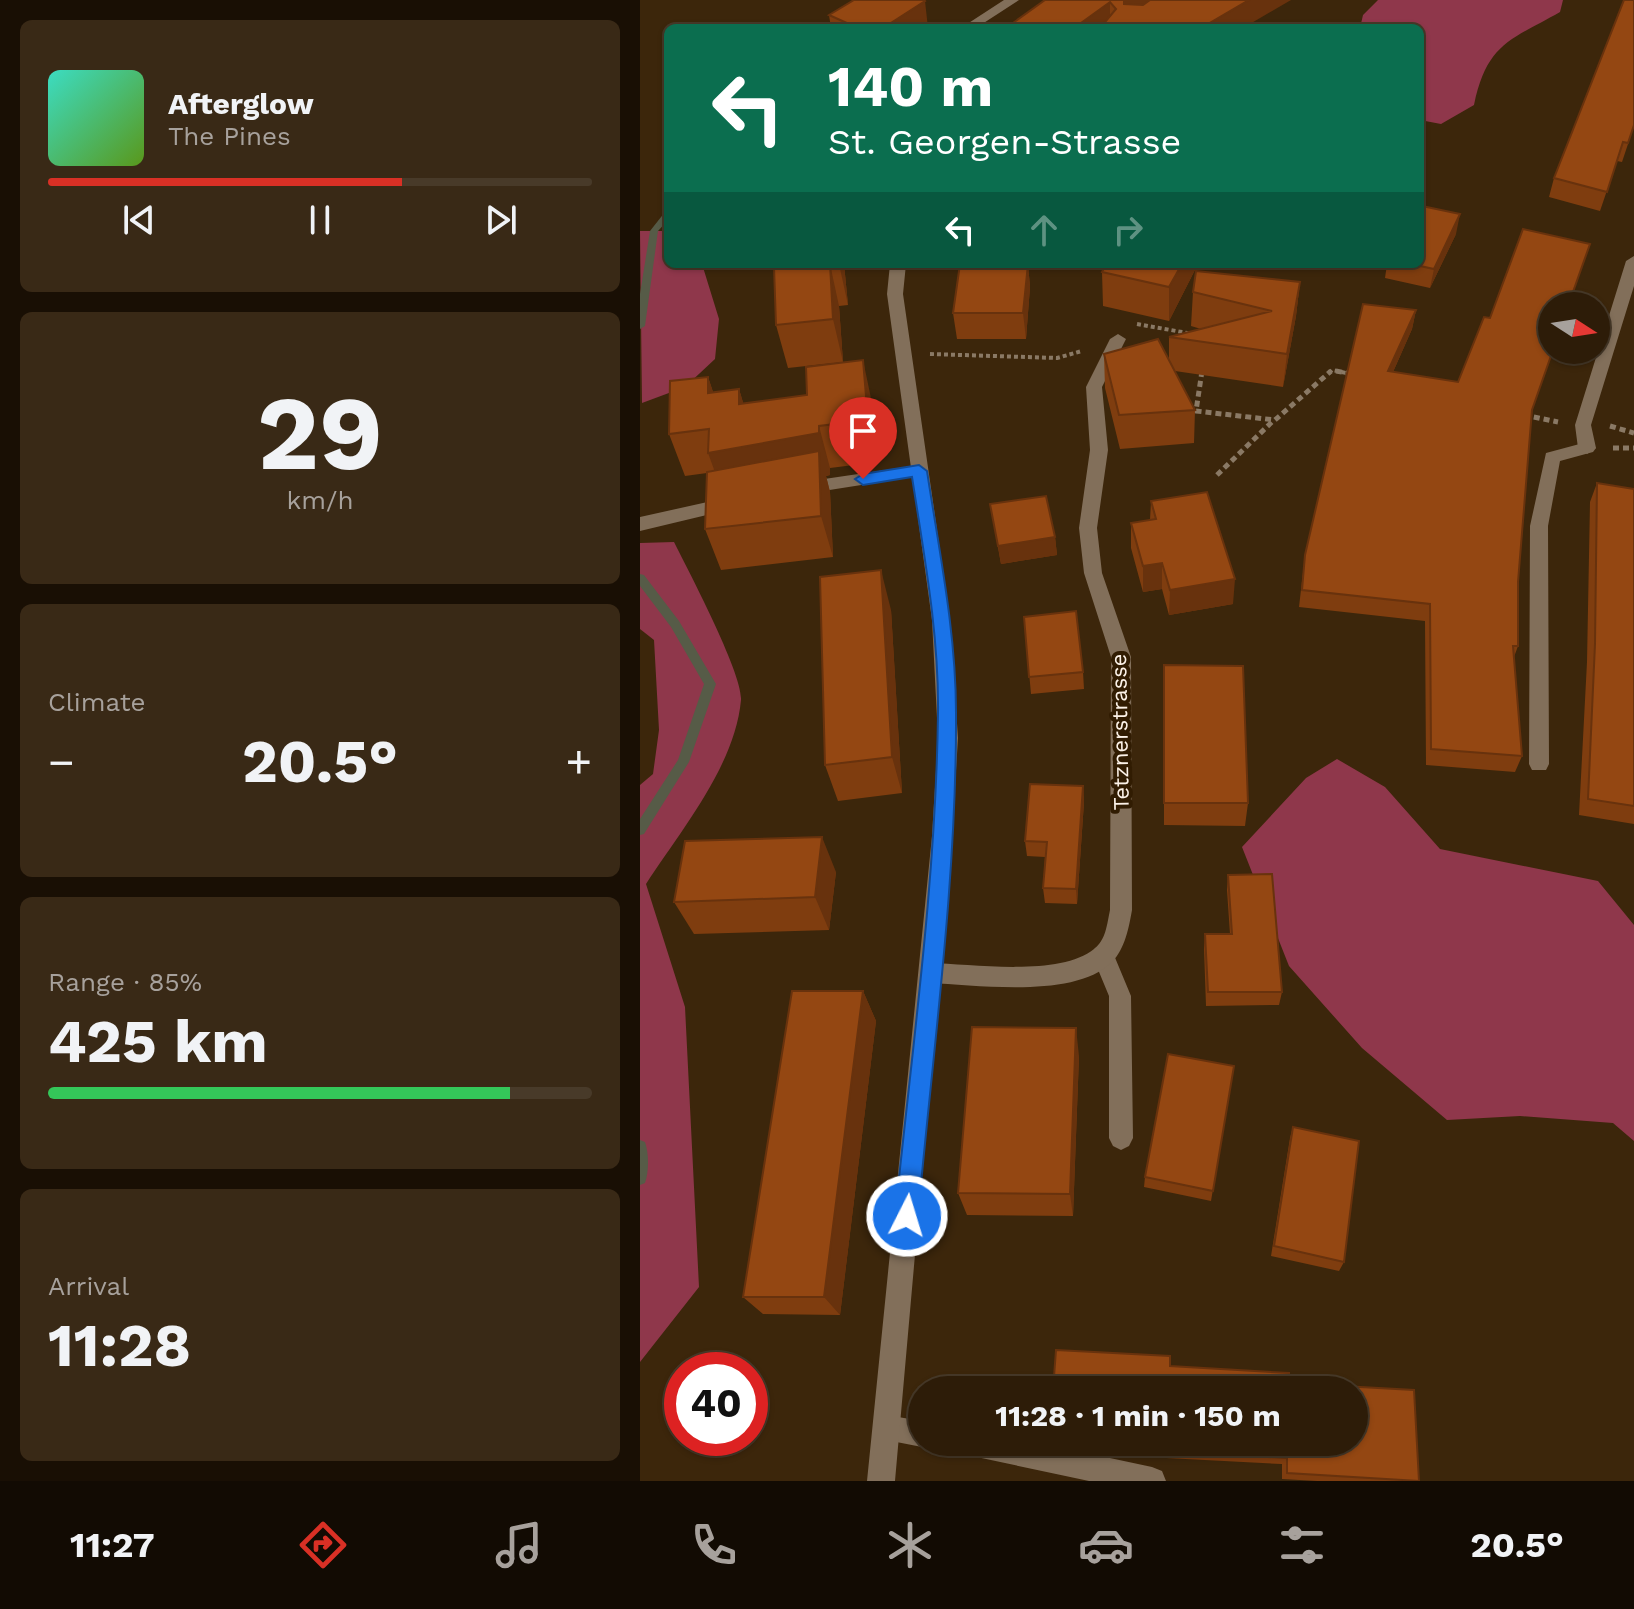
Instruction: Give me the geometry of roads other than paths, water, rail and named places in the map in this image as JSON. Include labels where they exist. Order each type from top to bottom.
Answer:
[{"type":"street","points":[[974,24],[1013,0]]},
{"type":"street","points":[[1539,764],[1539,526],[1552,457],[1587,448],[1583,425],[1634,261]]},
{"type":"street","points":[[881,1481],[930,973],[948,738],[941,620],[897,308],[898,268]]},
{"type":"street","name":"Tetznerstrasse","points":[[1103,955],[1116,935],[1121,910],[1123,691],[1121,657],[1093,573],[1088,528],[1099,450],[1094,387],[1118,339]]},
{"type":"street","points":[[782,491],[919,471]]},
{"type":"street","points":[[640,524],[755,497]]},
{"type":"street","points":[[930,973],[1059,973],[1081,969],[1103,955],[1120,996],[1121,1138]]},
{"type":"street","points":[[886,1428],[908,1432]]},
{"type":"street","points":[[1037,1456],[1152,1481]]},
{"type":"waterway","points":[[640,326],[654,231],[664,219]]},
{"type":"waterway","points":[[640,578],[675,624],[710,684],[683,762],[640,830]]},
{"type":"waterway","points":[[640,1147],[640,1178]]}]
